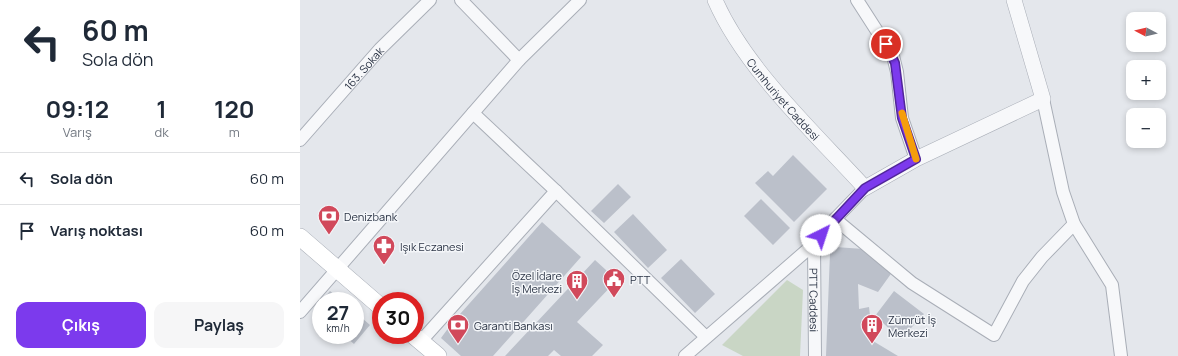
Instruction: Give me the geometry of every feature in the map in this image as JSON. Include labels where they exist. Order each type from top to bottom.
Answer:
[{"type":"main road","points":[[300,237],[372,299]]},
{"type":"main road","points":[[424,344],[438,356]]},
{"type":"street","name":"163. Sokak","points":[[300,140],[380,48],[430,0]]},
{"type":"street","points":[[461,0],[519,60]]},
{"type":"street","points":[[300,312],[519,60],[580,0]]},
{"type":"street","name":"Cumhuriyet Caddesi","points":[[715,0],[721,13],[744,50],[766,80],[865,188]]},
{"type":"street","points":[[857,0],[893,56],[897,72],[902,118],[916,159]]},
{"type":"street","points":[[1014,1],[1043,99],[1064,192],[1074,224],[1112,285],[1122,356]]},
{"type":"street","points":[[685,356],[814,244],[835,219],[865,188],[916,159],[1043,99]]},
{"type":"street","points":[[473,113],[556,191],[706,337]]},
{"type":"street","points":[[424,331],[556,191]]},
{"type":"street","points":[[835,219],[912,283],[994,335],[1023,281],[1042,257],[1074,224]]},
{"type":"street","name":"PTT Caddesi","points":[[814,244],[814,356]]},
{"type":"green space","points":[[787,280],[803,290],[800,356],[743,356],[722,345]]},
{"type":"building","points":[[793,155],[827,189],[794,222],[755,183],[768,171],[773,176]]},
{"type":"building","points":[[618,184],[631,197],[604,223],[591,211]]},
{"type":"building","points":[[761,199],[790,228],[773,245],[744,216]]},
{"type":"building","points":[[633,214],[667,250],[648,268],[614,232]]},
{"type":"building","points":[[542,222],[581,257],[493,356],[461,356],[441,338],[452,323]]},
{"type":"building","points":[[835,247],[864,249],[893,271],[878,292],[858,284],[859,309],[869,307],[873,341],[898,356],[826,356],[830,253]]},
{"type":"building","points":[[681,259],[715,294],[695,313],[661,278]]},
{"type":"building","name":"Özel İdare İş Merkezi","points":[[595,260],[617,280],[577,322],[603,345],[592,356],[561,356],[554,350],[548,356],[505,356]]},
{"type":"building","points":[[894,291],[924,314],[901,339],[875,316]]},
{"type":"building","points":[[364,320],[370,325],[364,332]]},
{"type":"slow traffic","points":[[902,113],[902,118],[916,159]]},
{"type":"place","name":"Denizbank","points":[[329,236]]},
{"type":"place","name":"Işık Eczanesi","points":[[384,266]]},
{"type":"place","name":"PTT","points":[[614,298]]},
{"type":"place","name":"Özel İdare İş Merkezi","points":[[577,300]]},
{"type":"place","name":"Garanti Bankası","points":[[458,344]]},
{"type":"place","name":"Zümrüt İş Merkezi","points":[[872,344]]},
{"type":"route","points":[[821,235],[865,188],[916,159],[902,118],[895,63],[886,44]]}]
